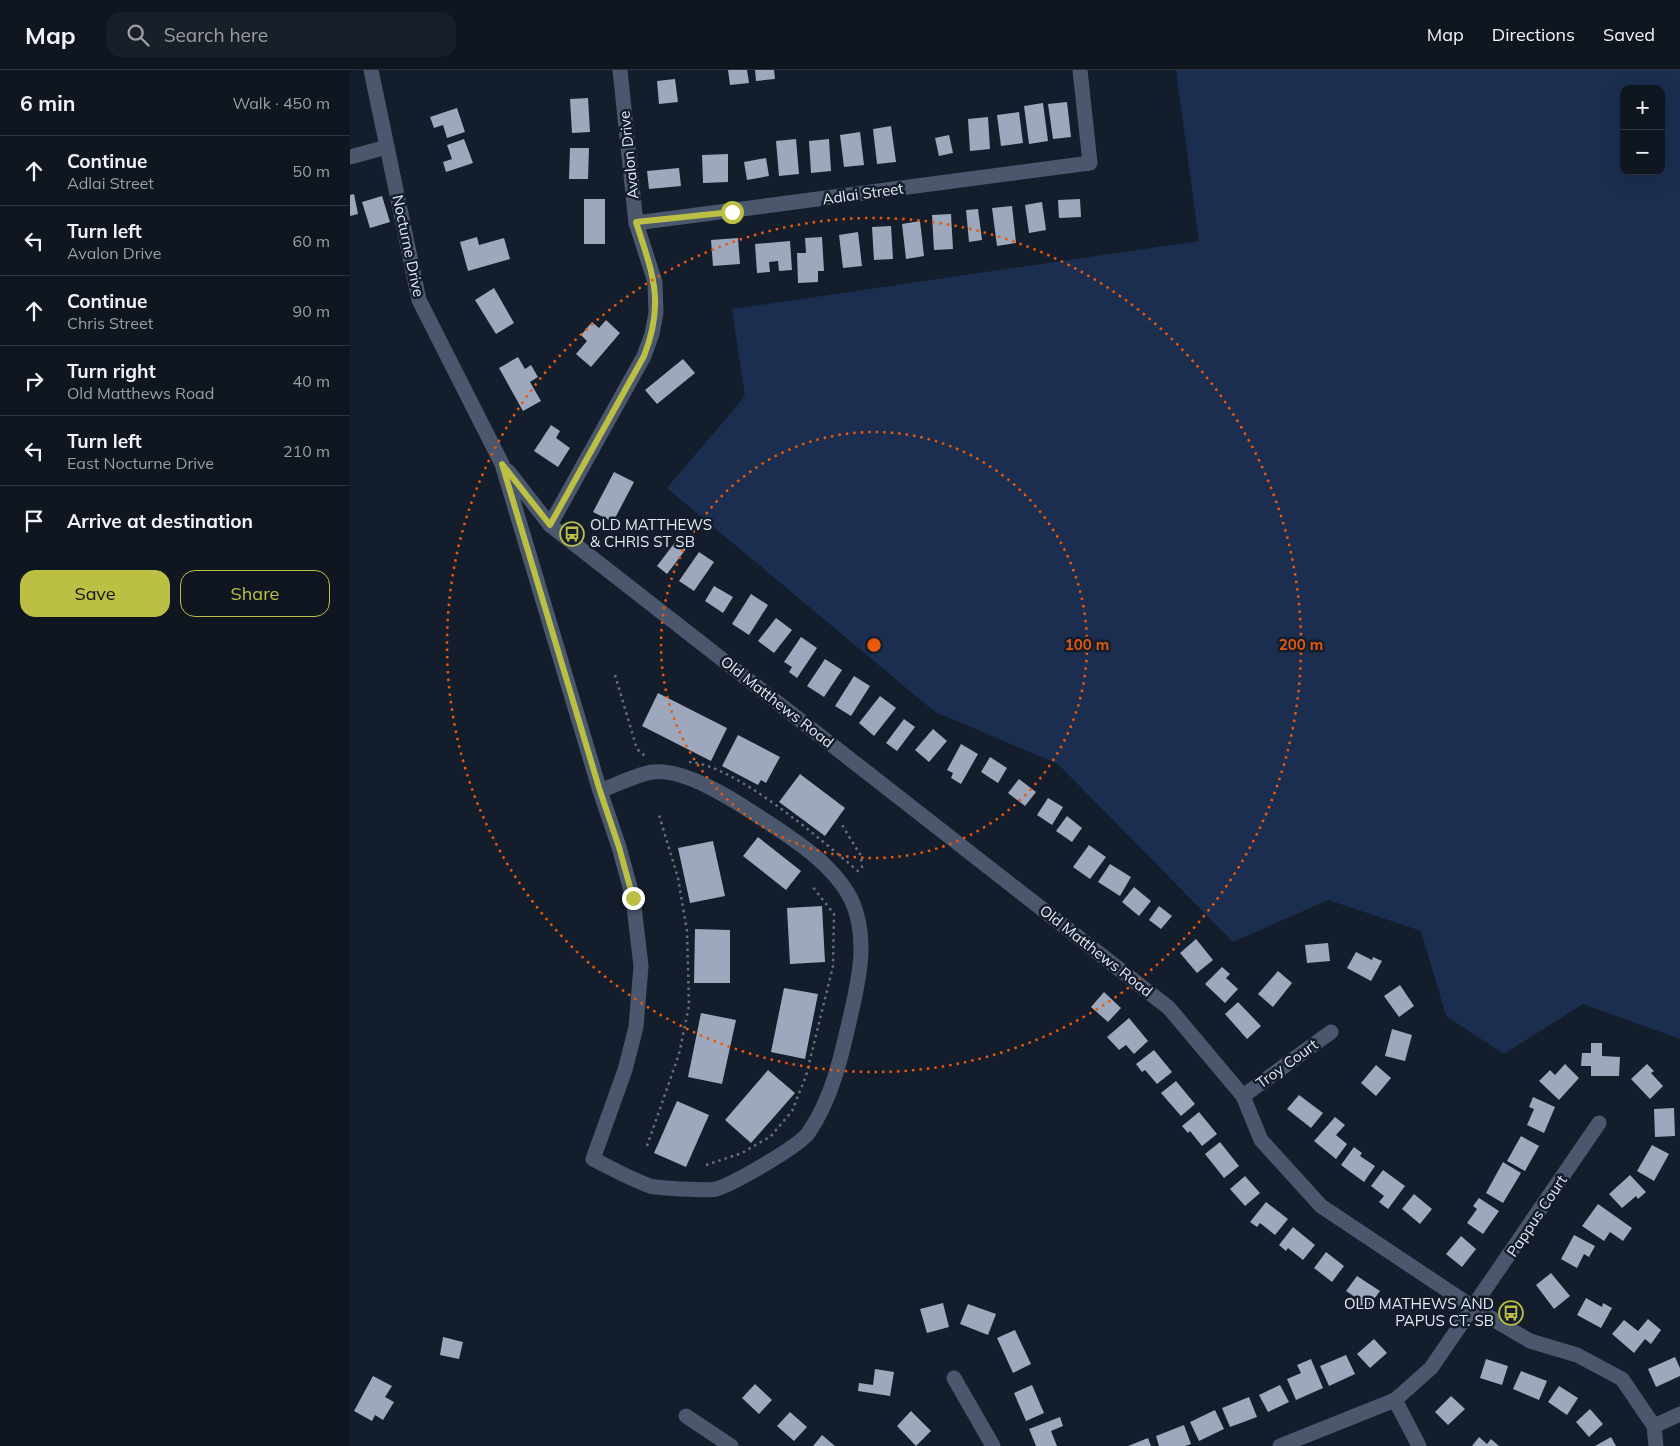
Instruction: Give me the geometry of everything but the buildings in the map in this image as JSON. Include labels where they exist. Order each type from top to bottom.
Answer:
[{"type":"street","name":"Nocturne Drive","points":[[371,70],[419,300],[502,464]]},
{"type":"street","name":"Avalon Drive","points":[[550,525],[644,356],[652,334],[656,313],[655,282],[636,222],[620,70]]},
{"type":"street","name":"Adlai Street","points":[[636,222],[1090,163],[1080,70]]},
{"type":"street","points":[[350,157],[387,147]]},
{"type":"street","points":[[502,464],[600,791],[619,847],[633,898],[640,970],[636,1027],[625,1070],[593,1159],[651,1186],[715,1190],[761,1167],[808,1134],[828,1100],[858,982],[862,943],[852,901],[842,884],[824,865],[779,829],[745,807],[694,780],[670,772],[651,772],[600,791]]},
{"type":"street","name":"Old Matthews Road","points":[[502,464],[550,525],[1169,1008],[1244,1096],[1261,1140],[1321,1206],[1474,1308],[1530,1341],[1577,1355],[1622,1380],[1654,1426],[1656,1446]]},
{"type":"street","name":"Troy Court","points":[[1244,1096],[1331,1032]]},
{"type":"street","name":"Pappus Court","points":[[1396,1400],[1431,1368],[1599,1124]]},
{"type":"street","points":[[954,1378],[993,1446]]},
{"type":"street","points":[[1280,1446],[1396,1400],[1419,1446]]},
{"type":"street","points":[[1654,1426],[1680,1414]]},
{"type":"street","points":[[686,1416],[731,1446]]},
{"type":"path","points":[[647,1146],[679,1054],[689,1006],[686,931],[678,878],[659,815]]},
{"type":"path","points":[[706,1165],[742,1154],[771,1136],[792,1110],[806,1076],[833,966],[834,914],[812,886]]},
{"type":"shaded area","points":[[1176,70],[1680,70],[1680,1039],[1583,1004],[1504,1054],[1446,1016],[1421,931],[1328,900],[1233,942],[1058,764],[935,712],[667,488],[745,396],[732,309],[1199,241]]},
{"type":"place","name":"OLD MATTHEWS & CHRIS ST SB","points":[[572,534]]},
{"type":"place","name":"OLD MATHEWS AND PAPUS CT. SB","points":[[1511,1313]]},
{"type":"route","points":[[633,898],[502,464],[550,525],[644,356],[652,334],[656,313],[655,282],[636,222],[732,212]]}]
